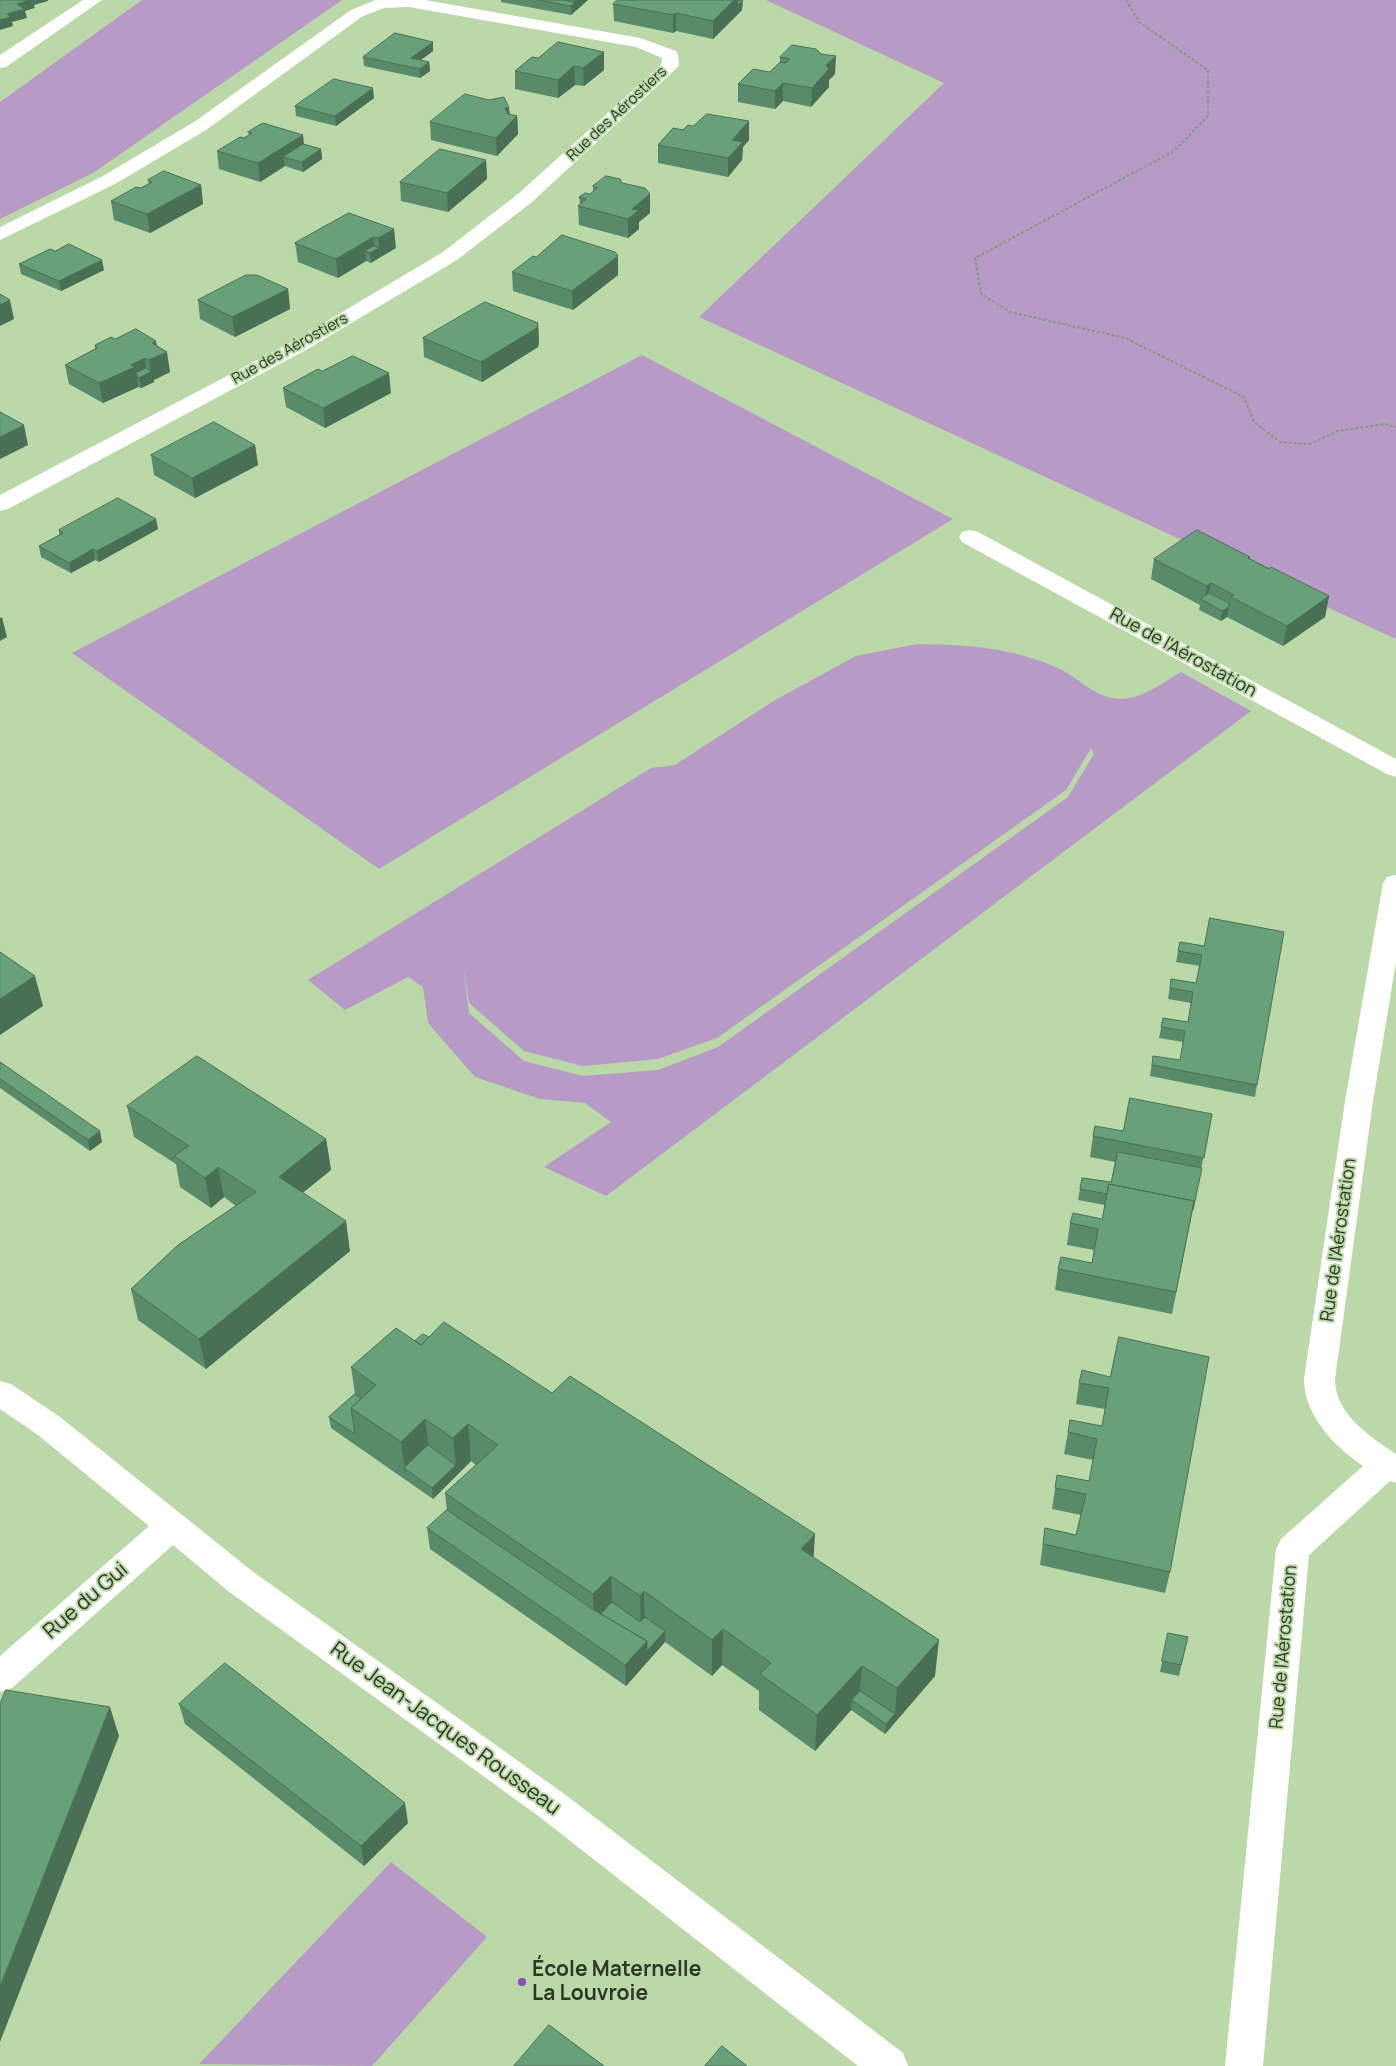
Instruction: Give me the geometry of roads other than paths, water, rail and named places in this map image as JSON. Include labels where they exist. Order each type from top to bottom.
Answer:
[{"type":"street","points":[[0,63],[94,0]]},
{"type":"street","name":"Rue des Aérostiers","points":[[0,234],[109,180],[200,126],[357,13],[381,1],[409,2],[640,43],[670,55],[670,66],[525,198],[450,256],[299,346],[0,504]]},
{"type":"street","name":"Rue de l'Aérostation","points":[[970,537],[1396,769]]},
{"type":"street","name":"Rue de l'Aérostation","points":[[1244,2066],[1293,1549],[1392,1467],[1348,1438],[1329,1412],[1320,1389],[1321,1362],[1359,1101],[1396,884]]},
{"type":"street","name":"Rue Jean-Jacques Rousseau","points":[[0,1393],[50,1426],[240,1581],[550,1804],[889,2066]]},
{"type":"street","name":"Rue du Gui","points":[[0,1677],[172,1526]]},
{"type":"place","name":"École Maternelle La Louvroie","points":[[522,1982]]}]
